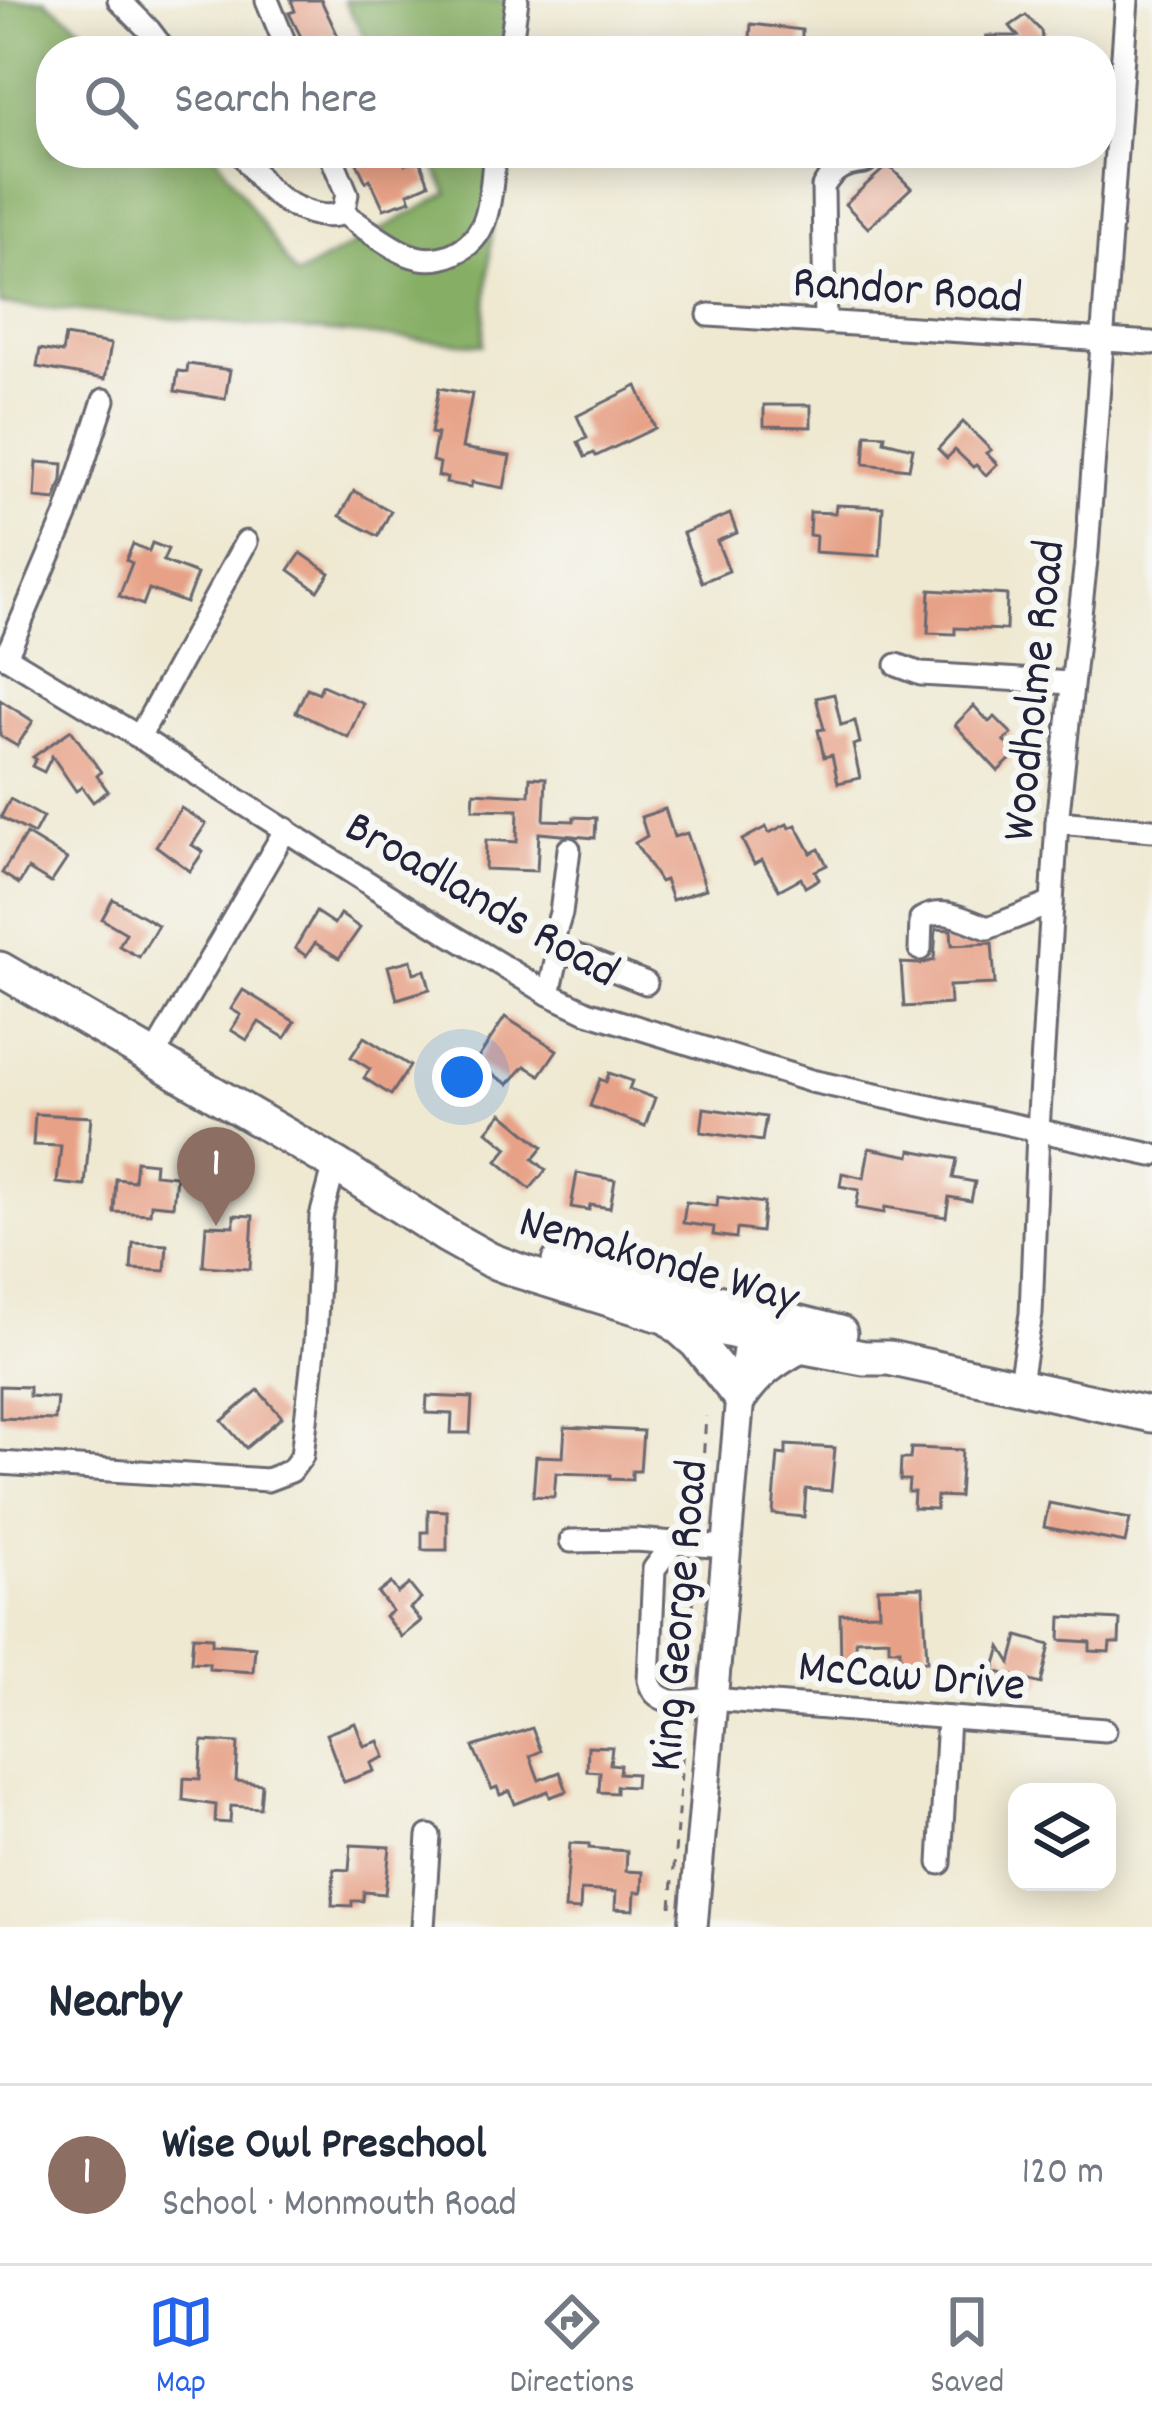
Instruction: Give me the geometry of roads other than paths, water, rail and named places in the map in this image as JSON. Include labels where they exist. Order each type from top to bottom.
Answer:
[{"type":"highway","name":"Nemakonde Way","points":[[0,969],[335,1164],[465,1247],[504,1265],[667,1317],[848,1335],[890,1358]]},
{"type":"highway","name":"Nemakonde Way","points":[[415,1215],[751,1324],[800,1346],[890,1358],[1152,1415]]},
{"type":"highway","points":[[667,1317],[697,1343],[740,1397],[755,1376],[800,1346]]},
{"type":"main road","name":"King George Road","points":[[694,1927],[699,1700],[726,1547],[751,1324]]},
{"type":"street","points":[[119,0],[154,36]]},
{"type":"street","points":[[140,0],[149,30]]},
{"type":"street","points":[[267,0],[282,36]]},
{"type":"street","points":[[512,36],[517,0]]},
{"type":"street","name":"Woodholme Road","points":[[1116,141],[1126,0]]},
{"type":"street","points":[[252,168],[282,200],[323,217],[343,213],[410,255],[450,257],[466,247],[485,219],[493,168]]},
{"type":"street","points":[[336,168],[347,194],[343,213]]},
{"type":"street","points":[[825,323],[823,187],[838,168]]},
{"type":"street","name":"Woodholme Road","points":[[1019,1388],[1031,1314],[1057,822],[1087,551],[1114,168]]},
{"type":"street","name":"Randor Road","points":[[709,315],[1152,344]]},
{"type":"street","points":[[3,655],[66,516],[104,400]]},
{"type":"street","points":[[140,737],[246,542]]},
{"type":"street","name":"Broadlands Road","points":[[3,655],[414,912],[587,1012],[811,1082],[1152,1155]]},
{"type":"street","points":[[897,665],[921,674],[1071,682]]},
{"type":"street","points":[[1057,822],[1152,830]]},
{"type":"street","points":[[153,1058],[286,829]]},
{"type":"street","points":[[549,994],[568,849]]},
{"type":"street","points":[[920,949],[921,919],[928,914],[946,913],[988,928],[1052,903]]},
{"type":"street","points":[[555,946],[646,983]]},
{"type":"street","points":[[0,1463],[267,1480],[291,1471],[302,1456],[315,1341],[321,1217],[335,1164]]},
{"type":"street","points":[[636,1540],[655,1569]]},
{"type":"street","points":[[572,1541],[726,1547]]},
{"type":"street","points":[[674,1544],[655,1569],[649,1680],[656,1696],[699,1700]]},
{"type":"street","name":"McCaw Drive","points":[[699,1700],[1105,1730]]},
{"type":"street","points":[[940,1863],[948,1718]]},
{"type":"street","points":[[423,1927],[429,1836]]},
{"type":"place","name":"Wise Owl Preschool","points":[[216,1226]]}]
